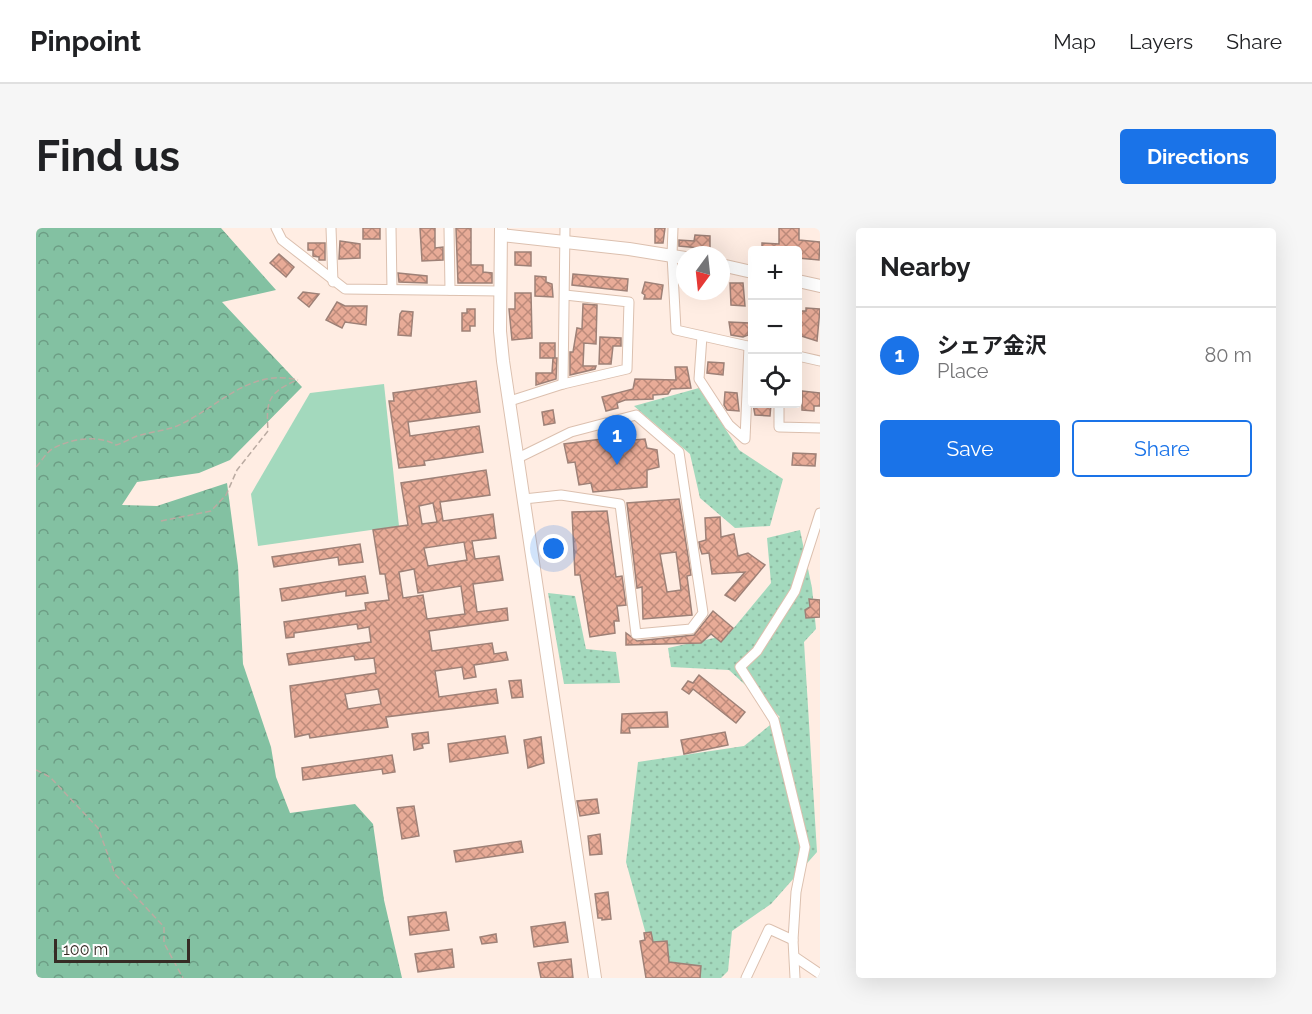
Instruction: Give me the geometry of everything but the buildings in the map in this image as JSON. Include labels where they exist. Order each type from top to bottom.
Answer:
[{"type":"street","points":[[276,228],[282,240],[333,282],[345,289],[500,291]]},
{"type":"street","points":[[332,228],[333,282]]},
{"type":"street","points":[[391,228],[392,289]]},
{"type":"street","points":[[449,228],[450,290]]},
{"type":"street","points":[[562,384],[565,228]]},
{"type":"street","points":[[673,228],[676,330],[748,345]]},
{"type":"street","points":[[595,978],[500,331],[501,232],[676,256]]},
{"type":"street","points":[[730,267],[748,271]]},
{"type":"street","points":[[802,282],[820,286]]},
{"type":"street","points":[[510,401],[562,384],[627,369],[629,302],[565,295]]},
{"type":"street","points":[[702,336],[699,379],[729,425],[745,439],[750,354]]},
{"type":"street","points":[[802,357],[820,361]]},
{"type":"street","points":[[779,408],[779,427],[820,428]]},
{"type":"street","points":[[518,458],[571,432],[636,415],[679,452],[703,613],[692,629],[636,634],[620,504],[561,495],[524,498]]},
{"type":"street","points":[[795,978],[793,940],[796,892],[805,847],[774,720],[740,667],[757,651],[795,591],[820,513]]},
{"type":"street","points":[[746,978],[769,929],[793,940]]},
{"type":"street","points":[[795,957],[820,974]]},
{"type":"path","points":[[36,467],[52,449],[84,439],[97,439],[116,445],[134,437],[176,426],[237,389],[261,381],[287,377],[298,380],[274,392],[268,403],[268,431],[245,458],[226,495],[211,511],[161,521]]},
{"type":"path","points":[[36,770],[50,777],[98,828],[115,874],[164,927],[164,943],[183,978]]},
{"type":"green space","points":[[36,228],[221,228],[276,290],[222,302],[302,387],[230,460],[199,473],[137,482],[122,505],[157,506],[227,483],[238,566],[243,664],[271,747],[276,777],[290,813],[355,804],[373,824],[384,900],[402,978],[36,978]]},
{"type":"green space","points":[[384,384],[399,526],[258,546],[251,494],[310,393]]},
{"type":"green space","points":[[699,388],[739,450],[783,479],[770,526],[735,528],[700,498],[690,454],[634,406]]},
{"type":"green space","points":[[800,530],[812,588],[816,629],[804,642],[817,852],[771,904],[732,931],[728,971],[721,978],[658,978],[626,862],[638,762],[744,746],[780,717],[729,670],[671,667],[668,648],[728,635],[771,583],[767,538]]},
{"type":"green space","points":[[548,593],[575,596],[586,649],[616,652],[620,683],[564,684]]},
{"type":"place","name":"シェア金沢","points":[[617,465]]}]
